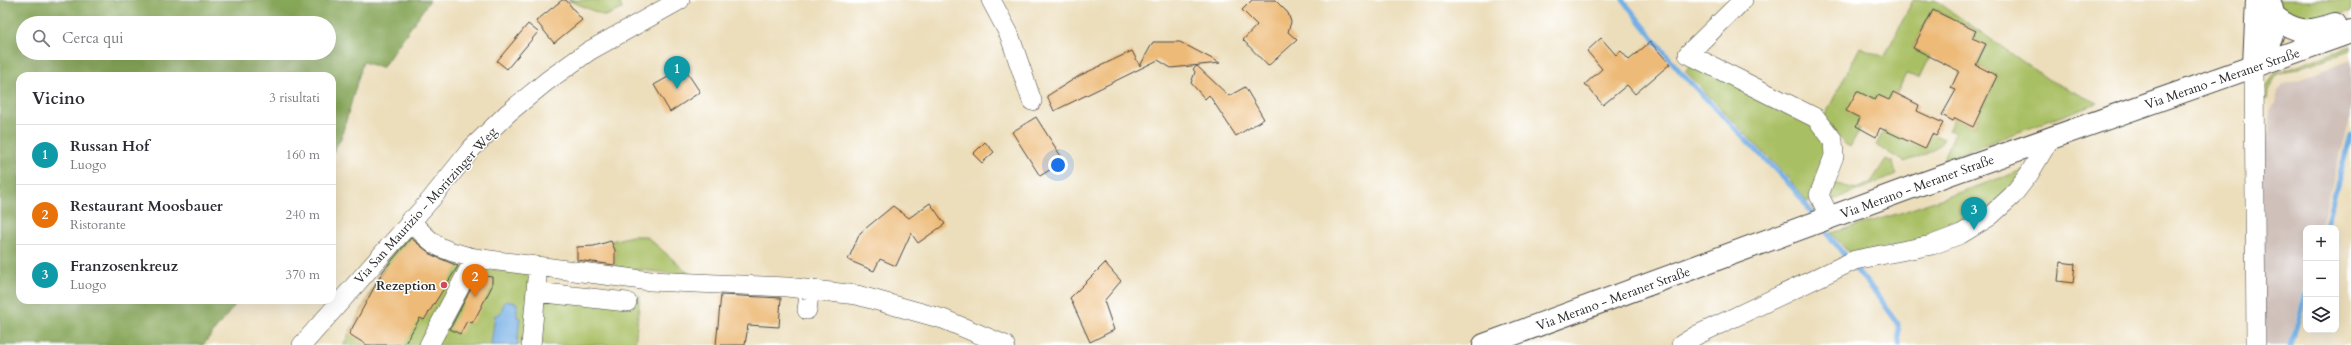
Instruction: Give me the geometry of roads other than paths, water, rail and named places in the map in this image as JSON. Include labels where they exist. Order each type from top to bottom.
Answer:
[{"type":"main road","points":[[2254,67],[2257,0]]},
{"type":"main road","points":[[2254,67],[2272,36],[2272,8]]},
{"type":"main road","points":[[2272,8],[2288,26],[2306,32],[2321,29],[2351,19]]},
{"type":"main road","name":"Via Merano - Meraner Straße","points":[[1484,345],[2052,137],[2351,32]]},
{"type":"street","name":"Via San Maurizio - Moritzinger Weg","points":[[302,345],[410,220],[432,198],[472,148],[508,113],[547,81],[589,51],[680,0]]},
{"type":"street","points":[[991,0],[1009,34],[1032,101]]},
{"type":"street","points":[[1743,0],[1688,54],[1816,118],[1833,140],[1834,156],[1819,195],[1821,221]]},
{"type":"street","points":[[2254,67],[2256,345]]},
{"type":"street","points":[[1681,345],[1697,334],[1849,262],[1932,245],[1962,234],[1989,217],[2012,196],[2030,174],[2052,137]]},
{"type":"street","points":[[410,220],[430,242],[448,252],[475,258],[650,281],[810,289],[865,297],[943,319],[1006,345]]},
{"type":"street","points":[[428,345],[475,258]]},
{"type":"street","points":[[531,345],[539,266]]},
{"type":"street","points":[[807,310],[810,289]]},
{"type":"street","points":[[536,292],[627,302]]},
{"type":"water","points":[[505,301],[517,303],[517,317],[520,317],[517,345],[491,345],[495,315],[500,314]]},
{"type":"waterway","points":[[1623,0],[1681,73],[1793,188],[1816,218]]},
{"type":"waterway","points":[[2326,225],[2351,135]]},
{"type":"waterway","points":[[1822,226],[1847,259]]},
{"type":"waterway","points":[[1852,265],[1876,293],[1898,324],[1899,345]]},
{"type":"waterway","points":[[2291,345],[2305,297]]},
{"type":"place","name":"Russan Hof","points":[[677,89]]},
{"type":"place","name":"Franzosenkreuz","points":[[1974,230]]},
{"type":"place","name":"Rezeption","points":[[444,285]]},
{"type":"place","name":"Restaurant Moosbauer","points":[[475,297]]}]
